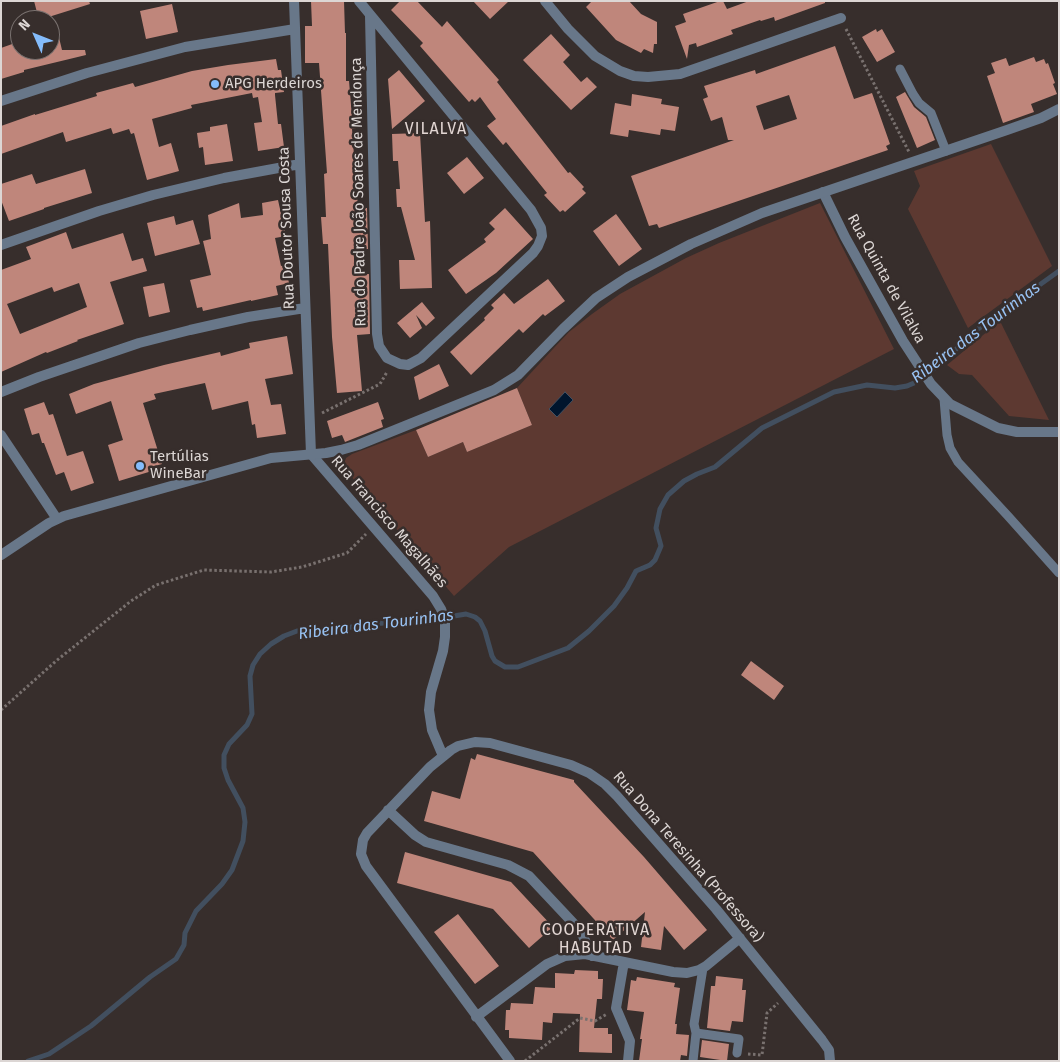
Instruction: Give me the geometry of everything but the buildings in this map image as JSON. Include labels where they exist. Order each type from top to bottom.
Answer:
[{"type":"street","name":"Rua Doutor Sousa Costa","points":[[294,1],[304,308],[311,454]]},
{"type":"street","points":[[359,1],[370,16]]},
{"type":"street","points":[[545,1],[595,56],[620,71],[634,76],[648,77],[672,76],[698,69],[841,18]]},
{"type":"street","name":"Rua do Padre João Soares de Mendonça","points":[[370,16],[531,210],[541,228],[542,236],[533,253],[422,358],[408,365],[393,362],[382,353],[377,334],[370,16]]},
{"type":"street","points":[[1,101],[87,73],[185,46],[295,29]]},
{"type":"street","points":[[1,556],[57,519],[271,458],[326,453],[358,445],[494,390],[518,375],[596,298],[628,277],[711,234],[762,213],[1041,118],[1059,109]]},
{"type":"street","points":[[1,245],[99,211],[153,195],[224,178],[300,164]]},
{"type":"street","name":"Rua Quinta de Vilalva","points":[[823,192],[845,237],[914,360],[931,384],[944,398],[950,404],[998,428],[1017,432],[1059,432]]},
{"type":"street","points":[[1,392],[139,343],[240,319],[304,308]]},
{"type":"street","points":[[1,435],[57,519]]},
{"type":"street","name":"Rua Francisco Magalhães","points":[[311,454],[433,596],[441,609],[444,620],[445,643],[429,710],[432,730],[443,756]]},
{"type":"street","name":"Rua Dona Teresinha (Professora)","points":[[510,1061],[363,860],[361,847],[367,832],[443,756],[458,746],[467,744],[490,743],[571,765],[594,776],[617,796],[740,938],[786,995],[826,1045],[830,1061]]},
{"type":"street","points":[[388,810],[414,835],[426,842],[508,865],[529,876],[575,924],[592,956]]},
{"type":"street","points":[[476,1017],[552,961],[572,954],[681,973],[693,972],[703,968],[740,938]]},
{"type":"street","points":[[624,962],[616,1008],[630,1041],[628,1061]]},
{"type":"lane","points":[[900,69],[919,104],[931,113],[946,151]]},
{"type":"lane","points":[[944,398],[947,435],[950,448],[958,462],[1059,574]]},
{"type":"lane","points":[[693,1061],[696,1033],[694,1024],[703,968]]},
{"type":"lane","points":[[696,1033],[739,1039],[737,1053]]},
{"type":"path","points":[[847,29],[914,162]]},
{"type":"path","points":[[318,415],[380,384]]},
{"type":"path","points":[[1,710],[63,655],[131,601],[156,585],[204,570],[271,572],[325,561],[347,553],[359,543],[367,534],[368,522]]},
{"type":"path","points":[[737,1053],[762,1056],[767,1013],[786,995]]},
{"type":"path","points":[[525,1061],[580,1018],[595,1021],[616,1008]]},
{"type":"shaded area","points":[[991,144],[1052,266],[968,328],[908,209],[920,186],[914,171]]},
{"type":"shaded area","points":[[820,203],[894,349],[509,547],[454,596],[343,467],[346,458],[352,454],[416,430],[428,457],[463,442],[467,452],[532,425],[517,388],[569,332],[592,314],[620,294],[686,258]]},
{"type":"shaded area","points":[[1000,321],[1049,420],[1009,416],[972,375],[959,374],[947,365]]},
{"type":"water","points":[[565,392],[573,400],[557,417],[549,409]]},
{"type":"waterway","name":"Ribeira das Tourinhas","points":[[28,1061],[49,1054],[91,1026],[150,977],[176,959],[184,945],[185,933],[196,911],[222,884],[232,870],[243,841],[245,822],[243,808],[228,780],[224,768],[224,755],[229,744],[247,725],[252,714],[250,676],[253,665],[260,654],[271,644],[297,631],[383,623],[418,622],[466,614],[480,621],[492,656],[495,661],[505,667],[518,667],[568,648],[589,631],[614,606],[636,571],[650,565],[655,560],[661,546],[656,528],[660,509],[668,495],[684,481],[715,467],[762,428],[834,392],[867,385],[895,388],[914,383],[939,365],[978,329],[1059,271]]},
{"type":"place","name":"APG Herdeiros","points":[[215,84]]},
{"type":"place","name":"Tertúlias WineBar","points":[[140,466]]},
{"type":"district","name":"VILALVA","points":[[436,130]]},
{"type":"district","name":"COOPERATIVA HABUTAD","points":[[596,940]]}]
